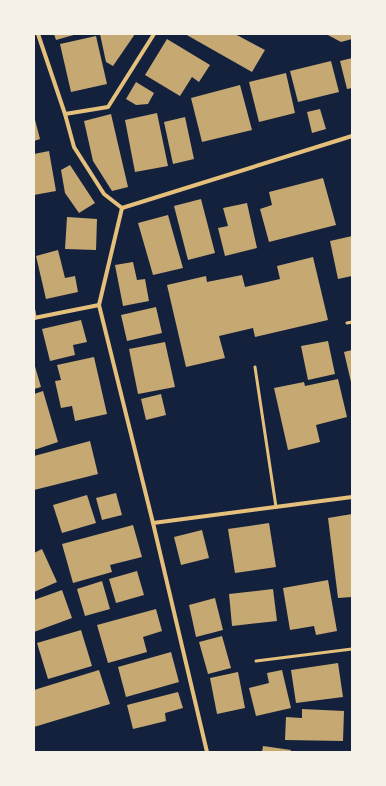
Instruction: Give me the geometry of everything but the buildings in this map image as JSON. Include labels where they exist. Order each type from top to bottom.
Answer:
[{"type":"street","points":[[38,34],[65,114],[74,147],[104,194],[122,208]]},
{"type":"street","points":[[65,114],[108,107],[154,34]]},
{"type":"street","points":[[122,208],[352,136]]},
{"type":"street","points":[[122,208],[99,305],[153,522],[207,752]]},
{"type":"street","points":[[35,318],[99,305]]},
{"type":"street","points":[[153,522],[352,497]]},
{"type":"lane","points":[[34,311],[35,318]]},
{"type":"lane","points":[[347,323],[352,322]]},
{"type":"lane","points":[[255,367],[276,507]]},
{"type":"lane","points":[[256,661],[352,649]]}]
